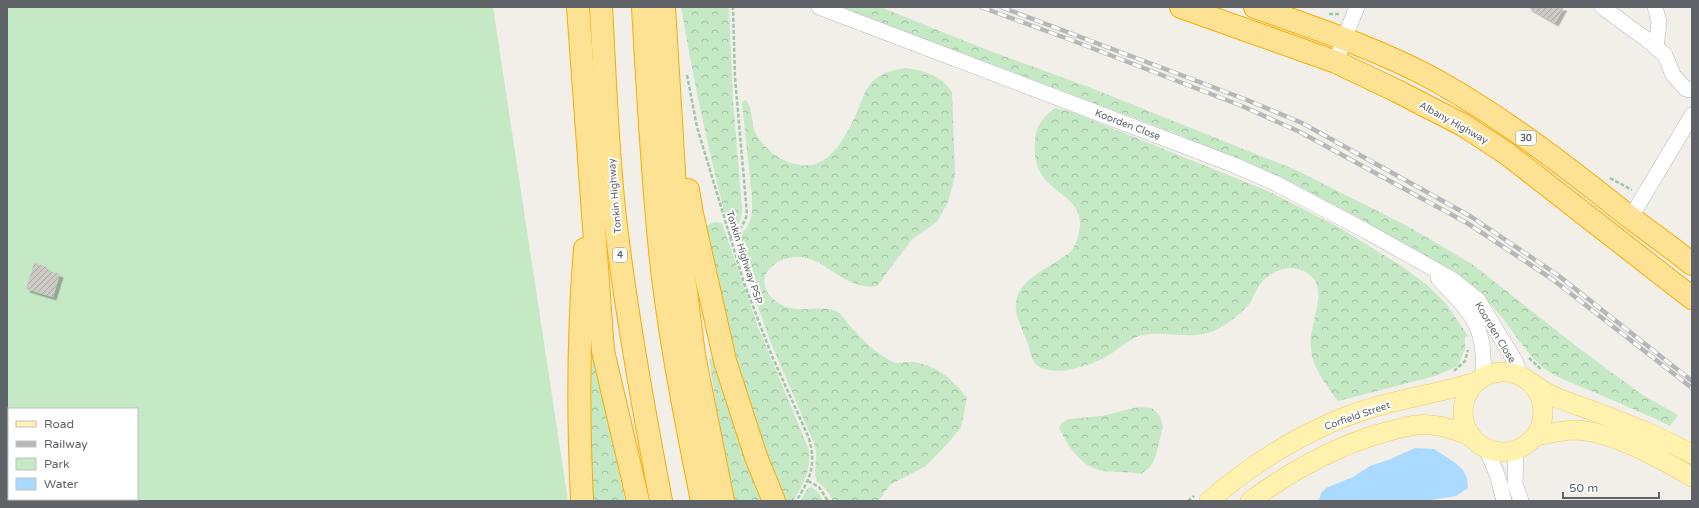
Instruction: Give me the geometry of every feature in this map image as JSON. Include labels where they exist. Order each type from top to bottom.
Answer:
[{"type":"highway","points":[[578,7],[603,351],[638,501]]},
{"type":"highway","name":"Tonkin Highway","points":[[601,7],[616,224],[643,406],[661,501]]},
{"type":"highway","points":[[643,7],[650,144],[662,261],[679,384],[702,501]]},
{"type":"highway","points":[[664,7],[677,221],[694,355],[723,501]]},
{"type":"highway","name":"Albany Highway","points":[[1181,7],[1336,62],[1397,91],[1483,137],[1506,153],[1692,298]]},
{"type":"highway","name":"30","points":[[1255,7],[1344,39],[1414,70],[1468,100],[1548,154],[1692,264]]},
{"type":"highway","points":[[667,56],[692,214],[725,361],[756,457],[774,501]]},
{"type":"highway","points":[[582,501],[579,437],[581,297],[590,174]]},
{"type":"main road","points":[[1479,443],[1466,427],[1463,415],[1467,397],[1480,380],[1500,372],[1510,372],[1526,379],[1543,391],[1556,397],[1632,426],[1692,454]]},
{"type":"main road","points":[[1250,501],[1298,468],[1326,453],[1375,435],[1404,427],[1430,424],[1449,427],[1479,443],[1501,452],[1516,450],[1524,447],[1536,436],[1542,423],[1543,409],[1540,396],[1526,379]]},
{"type":"main road","name":"Corfield Street","points":[[1209,501],[1267,458],[1323,426],[1380,406],[1480,380]]},
{"type":"main road","points":[[1536,436],[1560,431],[1575,430],[1605,436],[1667,463],[1692,477]]},
{"type":"street","name":"Koorden Close","points":[[819,7],[1229,162],[1275,183],[1366,231],[1426,266],[1450,278],[1478,300],[1526,379]]},
{"type":"street","points":[[1336,62],[1358,7]]},
{"type":"street","points":[[1602,7],[1665,55],[1673,75],[1686,89],[1692,90]]},
{"type":"street","points":[[1655,7],[1659,22],[1656,48]]},
{"type":"street","points":[[1631,217],[1692,115]]},
{"type":"street","name":"Koorden Close","points":[[1426,266],[1462,304],[1477,326],[1480,337],[1480,380]]},
{"type":"street","points":[[1479,443],[1498,477],[1504,501]]},
{"type":"street","points":[[1516,450],[1515,484],[1520,501]]},
{"type":"path","points":[[730,237],[741,228],[747,214],[735,78],[733,7]]},
{"type":"path","points":[[1327,14],[1336,15],[1343,12]]},
{"type":"path","name":"Tonkin Highway PSP","points":[[686,74],[697,127],[730,237],[758,320],[810,442],[813,460],[812,471],[796,501]]},
{"type":"path","points":[[808,481],[819,488],[828,501]]},
{"type":"green space","points":[[7,7],[493,7],[568,501],[7,501]]},
{"type":"green space","points":[[681,7],[729,7],[733,101],[742,207],[740,220],[732,229],[725,213],[712,161]]},
{"type":"green space","points":[[839,7],[880,7],[990,51],[1086,86],[1296,170],[1409,227],[1472,264],[1576,346],[1641,394],[1678,415],[1670,426],[1566,381],[1550,372],[1539,364],[1528,352],[1504,320],[1487,301],[1469,283],[1456,273],[1251,165],[1177,134]]},
{"type":"green space","points":[[906,68],[926,72],[938,78],[948,86],[952,92],[955,176],[948,202],[937,222],[912,239],[877,286],[865,286],[854,283],[816,261],[796,257],[786,258],[771,267],[764,280],[765,288],[769,295],[777,302],[785,306],[801,309],[826,309],[839,313],[863,340],[882,356],[895,363],[919,363],[936,369],[950,379],[967,398],[961,427],[926,466],[890,485],[878,501],[833,501],[827,490],[817,481],[815,475],[816,453],[814,443],[771,343],[735,243],[737,238],[748,225],[751,219],[752,211],[752,197],[742,103],[746,100],[750,108],[756,134],[771,152],[783,160],[791,163],[811,165],[830,155],[838,146],[851,125],[864,94],[871,83],[887,72]]},
{"type":"green space","points":[[1055,108],[1072,112],[1270,192],[1338,227],[1403,267],[1427,285],[1445,302],[1468,336],[1465,337],[1465,349],[1458,366],[1435,376],[1338,401],[1315,366],[1312,355],[1312,329],[1318,305],[1318,289],[1316,283],[1312,277],[1300,269],[1286,268],[1272,273],[1266,278],[1259,285],[1250,303],[1235,318],[1209,333],[1199,335],[1142,335],[1129,341],[1102,359],[1082,367],[1060,371],[1041,368],[1032,358],[1019,323],[1016,311],[1016,301],[1019,292],[1031,278],[1071,251],[1074,247],[1080,225],[1079,216],[1076,209],[1071,202],[1045,179],[1038,169],[1036,161],[1036,132],[1043,119]]},
{"type":"green space","points":[[714,222],[722,223],[758,327],[809,450],[808,471],[793,501],[783,501],[752,426],[702,227]]},
{"type":"green space","points":[[589,291],[596,344],[625,501],[588,501]]},
{"type":"green space","points":[[715,358],[756,487],[762,501],[730,501],[709,359]]},
{"type":"green space","points":[[1138,407],[1152,408],[1160,416],[1163,427],[1155,458],[1150,467],[1141,474],[1095,469],[1076,455],[1059,428],[1062,423],[1069,419],[1102,416]]},
{"type":"green space","points":[[811,487],[817,491],[823,501],[800,501],[808,488]]},
{"type":"water","points":[[1415,448],[1434,449],[1454,462],[1463,470],[1467,478],[1468,488],[1456,496],[1424,501],[1319,501],[1321,493],[1326,488],[1353,477],[1370,466],[1391,459]]},
{"type":"building","points":[[1527,7],[1564,7],[1555,23]]},
{"type":"building","points":[[34,263],[47,267],[47,270],[60,274],[53,297],[26,289]]},
{"type":"railway","points":[[981,7],[1242,106],[1300,132],[1467,223],[1552,279],[1692,388]]},
{"type":"railway","points":[[1001,7],[1247,100],[1302,123],[1470,216],[1559,276],[1692,381]]}]
